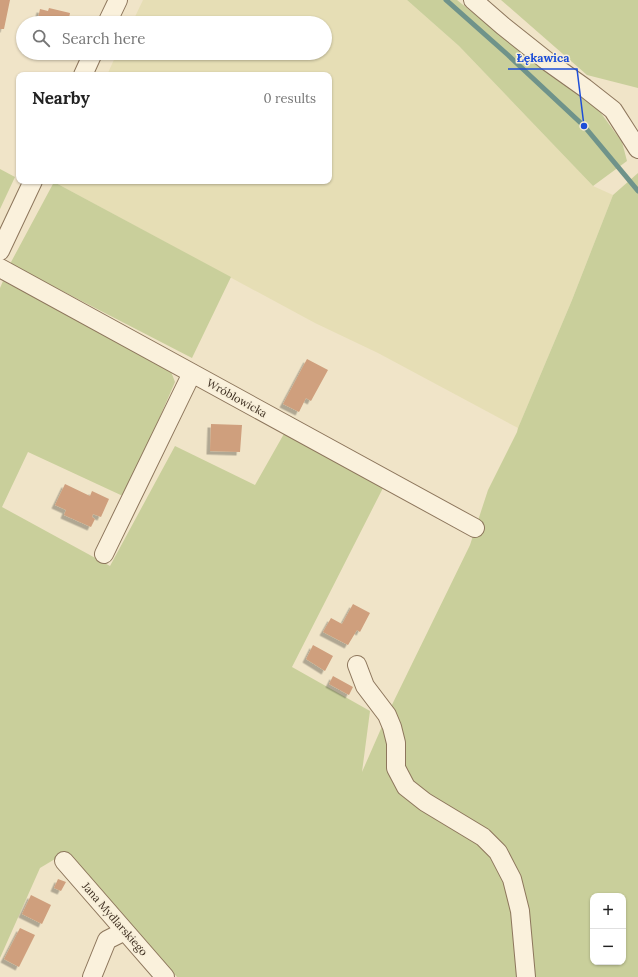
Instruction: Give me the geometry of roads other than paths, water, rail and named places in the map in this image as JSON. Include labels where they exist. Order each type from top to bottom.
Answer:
[{"type":"street","points":[[473,0],[547,61],[585,88],[612,110],[638,149]]},
{"type":"street","points":[[109,16],[113,1]]},
{"type":"street","points":[[84,72],[90,60]]},
{"type":"street","points":[[0,251],[32,184]]},
{"type":"street","name":"Wróblowicka","points":[[0,268],[475,528]]},
{"type":"street","points":[[104,554],[192,373]]},
{"type":"street","points":[[357,665],[365,686],[387,715],[392,726],[396,744],[396,768],[406,787],[425,802],[483,837],[498,852],[512,879],[520,911],[526,977]]},
{"type":"street","name":"Jana Mydlarskiego","points":[[64,861],[165,977]]},
{"type":"street","points":[[92,977],[107,940],[125,930]]},
{"type":"waterway","points":[[446,0],[584,126],[638,191]]},
{"type":"place","name":"Łękawica","points":[[584,126]]}]
